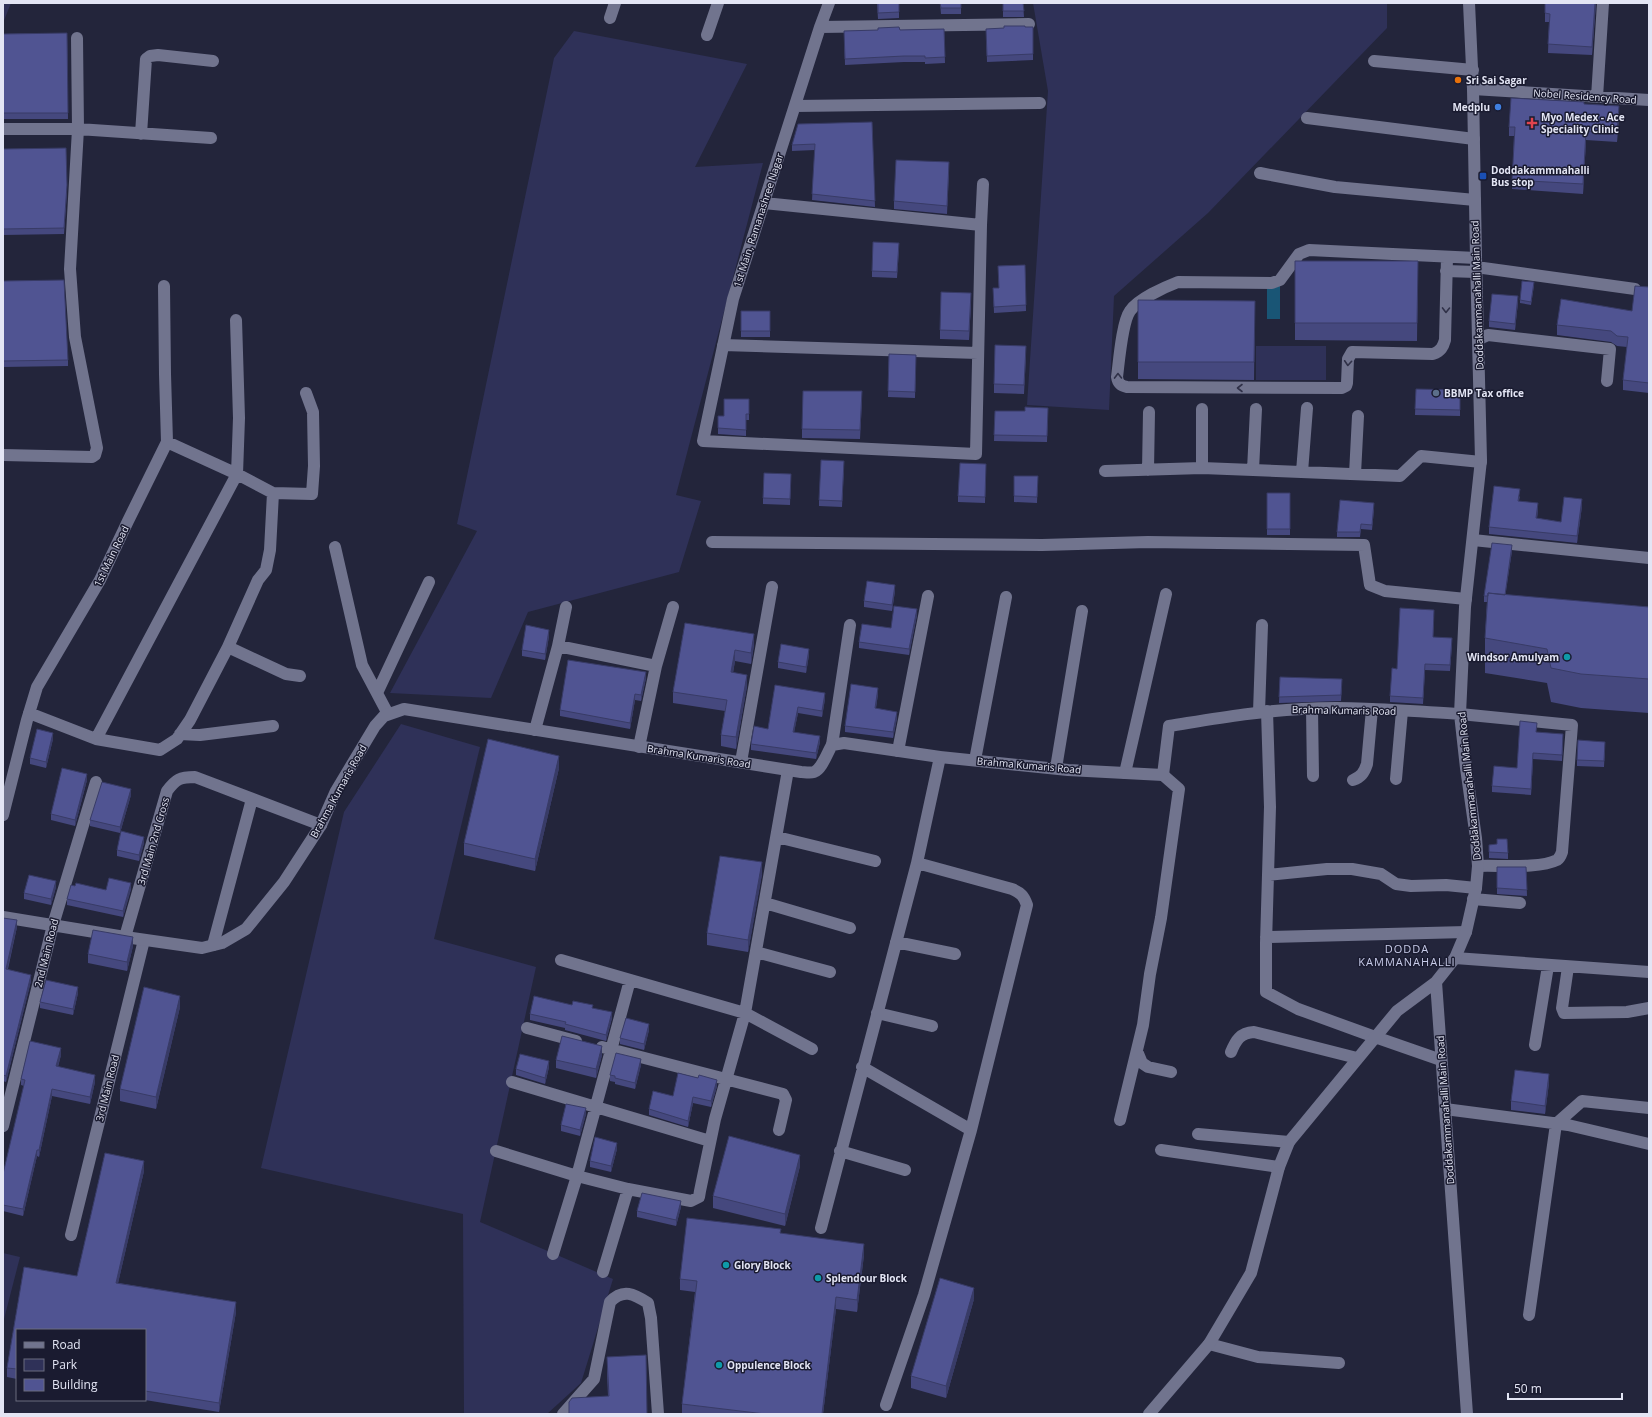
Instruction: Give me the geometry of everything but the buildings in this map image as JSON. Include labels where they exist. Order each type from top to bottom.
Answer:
[{"type":"street","points":[[610,18],[615,3]]},
{"type":"street","points":[[707,35],[718,3]]},
{"type":"street","name":"1st Main, Ramanashree Nagar","points":[[828,3],[733,299],[703,441],[976,454],[978,353]]},
{"type":"street","name":"Doddakammanahalli Main Road","points":[[1467,1414],[1436,982],[1455,958],[1466,932],[1475,894],[1478,866],[1460,714],[1466,599],[1481,462],[1473,70],[1470,3]]},
{"type":"street","points":[[1597,97],[1603,3]]},
{"type":"street","points":[[820,27],[1030,24]]},
{"type":"street","points":[[3,455],[92,457],[95,455],[97,448],[75,337],[70,296],[70,269],[78,129],[77,38]]},
{"type":"street","points":[[141,134],[146,59],[150,56],[158,55],[213,61]]},
{"type":"street","points":[[1374,61],[1473,70]]},
{"type":"street","name":"Nobel Residency Road","points":[[1473,89],[1649,100]]},
{"type":"street","points":[[795,106],[1040,103]]},
{"type":"street","points":[[1308,118],[1474,139]]},
{"type":"street","points":[[3,129],[78,129],[211,138]]},
{"type":"street","points":[[1260,173],[1335,187],[1475,200]]},
{"type":"street","points":[[723,345],[978,353],[983,184]]},
{"type":"street","points":[[764,203],[981,225]]},
{"type":"street","points":[[1446,257],[1445,340],[1443,346],[1434,354],[1352,352],[1348,359],[1347,383],[1346,386],[1342,388],[1123,387],[1117,382],[1125,323],[1129,311],[1136,304],[1178,282],[1272,283],[1280,280],[1299,254],[1309,250],[1446,257],[1476,266],[1635,289]]},
{"type":"street","points":[[1446,271],[1476,266]]},
{"type":"street","name":"1st Main Road","points":[[3,815],[37,687],[100,580],[167,442],[164,367],[164,286]]},
{"type":"street","points":[[96,739],[238,474],[239,418],[236,320]]},
{"type":"street","points":[[1478,339],[1488,335],[1610,349],[1607,381]]},
{"type":"street","points":[[167,442],[238,474],[273,493],[312,494],[314,466],[313,412],[306,393]]},
{"type":"street","points":[[1302,472],[1307,408]]},
{"type":"street","points":[[1202,409],[1202,468]]},
{"type":"street","points":[[1253,470],[1256,409]]},
{"type":"street","points":[[1148,470],[1149,412]]},
{"type":"street","points":[[1355,474],[1358,416]]},
{"type":"street","points":[[1105,471],[1202,468],[1400,476],[1421,456],[1481,462]]},
{"type":"street","points":[[29,713],[96,739],[160,750],[177,739],[190,720],[228,647],[258,580],[266,570],[270,550],[273,493]]},
{"type":"street","points":[[1473,540],[1649,558]]},
{"type":"street","points":[[712,542],[1035,545],[1148,542],[1364,545],[1370,585],[1385,591],[1466,599]]},
{"type":"street","points":[[335,547],[362,665],[388,714]]},
{"type":"street","points":[[377,693],[429,582]]},
{"type":"street","points":[[741,762],[772,587]]},
{"type":"street","points":[[1125,773],[1166,594]]},
{"type":"street","points":[[898,751],[928,596]]},
{"type":"street","points":[[975,760],[1006,597]]},
{"type":"street","points":[[535,730],[558,646],[566,607]]},
{"type":"street","points":[[639,747],[656,666],[673,607]]},
{"type":"street","points":[[1056,768],[1082,611]]},
{"type":"street","points":[[832,745],[850,625]]},
{"type":"street","points":[[1262,625],[1263,712],[1270,807],[1266,992],[1298,1009],[1441,1060]]},
{"type":"street","points":[[558,646],[656,666]]},
{"type":"street","points":[[228,647],[286,674],[300,676]]},
{"type":"street","name":"Brahma Kumaris Road","points":[[3,917],[202,948],[222,943],[246,929],[284,882],[321,825],[336,791],[375,726],[384,716],[404,709],[801,772],[813,772],[821,766],[826,753],[832,745],[844,743],[940,757],[1056,768],[1163,775],[1169,726],[1263,712],[1312,709],[1372,709],[1460,714],[1572,725],[1562,852],[1560,857],[1557,860],[1540,864],[1478,866]]},
{"type":"street","points":[[1312,709],[1313,776]]},
{"type":"street","points":[[1353,780],[1364,772],[1367,764],[1372,709]]},
{"type":"street","points":[[1396,779],[1402,711]]},
{"type":"street","points":[[180,734],[200,735],[273,726]]},
{"type":"street","points":[[821,1228],[862,1067],[917,863],[940,757]]},
{"type":"street","points":[[496,1151],[577,1176],[628,1189],[685,1200],[695,1200],[700,1191],[710,1141],[745,1013],[788,770]]},
{"type":"street","points":[[1120,1120],[1137,1051],[1161,918],[1178,789],[1163,775]]},
{"type":"street","name":"3rd Main 2nd Cross","points":[[125,937],[167,791],[174,782],[183,777],[195,777],[321,825]]},
{"type":"street","name":"2nd Main Road","points":[[3,1126],[7,1089],[53,925],[96,782]]},
{"type":"street","points":[[213,945],[252,798]]},
{"type":"street","points":[[777,837],[875,861]]},
{"type":"street","points":[[886,1405],[924,1295],[971,1130],[1027,904],[1025,897],[1012,889],[917,863]]},
{"type":"street","points":[[1268,875],[1327,869],[1352,869],[1380,874],[1396,884],[1411,886],[1446,885],[1475,894],[1520,903]]},
{"type":"street","points":[[765,903],[850,928]]},
{"type":"street","points":[[1266,937],[1466,932]]},
{"type":"street","name":"3rd Main Road","points":[[71,1236],[144,940]]},
{"type":"street","points":[[896,942],[955,954]]},
{"type":"street","points":[[756,952],[830,972]]},
{"type":"street","points":[[1455,958],[1548,966],[1649,972]]},
{"type":"street","points":[[561,960],[745,1013],[812,1049]]},
{"type":"street","points":[[1535,1045],[1548,966]]},
{"type":"street","points":[[1568,967],[1562,1008],[1564,1013],[1627,1012],[1649,1008]]},
{"type":"street","points":[[553,1254],[577,1176],[610,1049],[630,980]]},
{"type":"street","points":[[1149,1414],[1209,1344],[1251,1273],[1279,1167],[1289,1142],[1397,1011],[1436,982]]},
{"type":"street","points":[[877,1013],[932,1026]]},
{"type":"street","points":[[527,1028],[783,1094],[786,1100],[779,1130]]},
{"type":"street","points":[[1231,1052],[1240,1036],[1246,1033],[1254,1032],[1357,1058]]},
{"type":"street","points":[[1137,1051],[1142,1063],[1148,1067],[1171,1072]]},
{"type":"street","points":[[862,1067],[971,1130]]},
{"type":"street","points":[[512,1082],[710,1141]]},
{"type":"street","points":[[1529,1315],[1556,1124],[1582,1101],[1649,1108]]},
{"type":"street","points":[[1445,1109],[1556,1124],[1649,1144]]},
{"type":"street","points":[[1198,1134],[1289,1142]]},
{"type":"street","points":[[1161,1150],[1279,1167]]},
{"type":"street","points":[[840,1151],[905,1170]]},
{"type":"street","points":[[603,1272],[628,1189]]},
{"type":"street","points":[[563,1414],[594,1379],[610,1302],[616,1296],[625,1293],[637,1296],[648,1303],[651,1318],[658,1414]]},
{"type":"street","points":[[1209,1344],[1258,1357],[1339,1363]]},
{"type":"green space","points":[[3,3],[11,3],[3,23]]},
{"type":"green space","points":[[1033,3],[1387,3],[1387,28],[1208,213],[1114,296],[1109,410],[1027,405],[1048,91]]},
{"type":"green space","points":[[574,31],[747,64],[695,167],[763,163],[676,495],[701,501],[679,572],[528,612],[491,698],[390,693],[477,531],[457,524],[554,58]]},
{"type":"green space","points":[[1256,346],[1326,346],[1326,380],[1256,380]]},
{"type":"green space","points":[[401,724],[480,747],[434,939],[536,967],[480,1222],[613,1279],[581,1383],[547,1414],[464,1414],[463,1214],[261,1168],[344,812]]},
{"type":"green space","points":[[3,1253],[20,1257],[3,1323]]},
{"type":"shaded area","points":[[1267,285],[1280,285],[1280,319],[1267,319]]},
{"type":"place","name":"Sri Sai Sagar","points":[[1458,80]]},
{"type":"place","name":"Medplu","points":[[1498,107]]},
{"type":"place","name":"Myo Medex - Ace Speciality Clinic","points":[[1532,123]]},
{"type":"place","name":"Doddakammnahalli Bus stop","points":[[1483,176]]},
{"type":"place","name":"BBMP Tax office","points":[[1436,393]]},
{"type":"place","name":"Windsor Amulyam","points":[[1567,657]]},
{"type":"place","name":"Glory Block","points":[[726,1265]]},
{"type":"place","name":"Splendour Block","points":[[818,1278]]},
{"type":"place","name":"Oppulence Block","points":[[719,1365]]},
{"type":"district","name":"DODDA KAMMANAHALLI","points":[[1407,954]]}]
